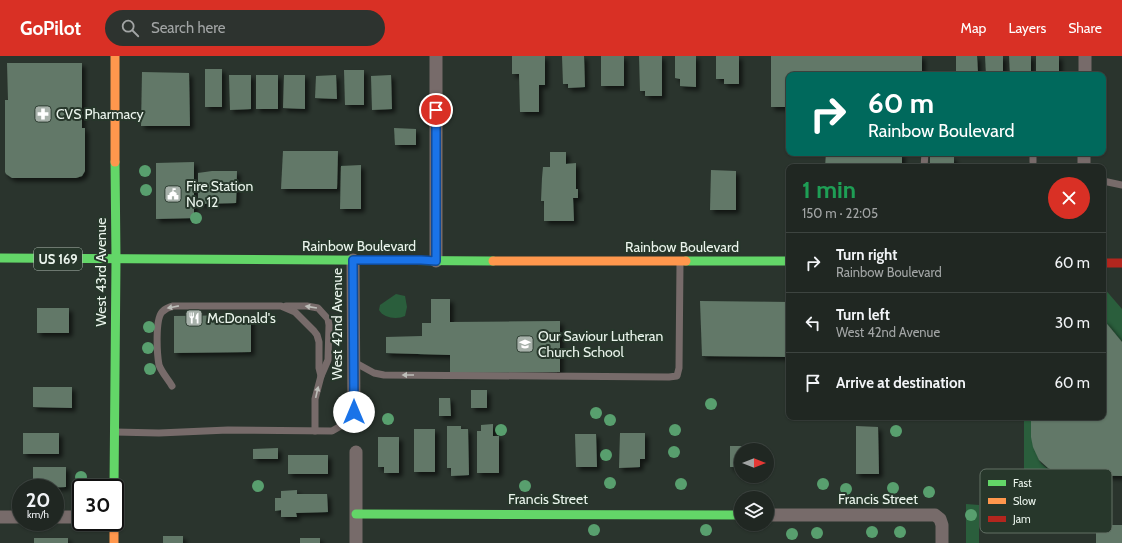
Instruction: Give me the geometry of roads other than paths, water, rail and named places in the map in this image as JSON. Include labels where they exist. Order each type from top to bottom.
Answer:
[{"type":"street","name":"West 43rd Avenue","points":[[114,479],[116,259],[114,108],[115,56]]},
{"type":"street","points":[[436,56],[436,261]]},
{"type":"street","points":[[1085,56],[1085,72]]},
{"type":"street","name":"Rainbow Boulevard","points":[[0,258],[436,261],[786,261]]},
{"type":"street","name":"West 42nd Avenue","points":[[353,260],[354,412]]},
{"type":"street","points":[[1113,263],[1122,273]]},
{"type":"street","points":[[356,452],[356,543]]},
{"type":"street","name":"Francis Street","points":[[356,514],[734,515]]},
{"type":"street","name":"Francis Street","points":[[774,515],[935,515],[940,519],[942,543]]},
{"type":"street","points":[[0,517],[12,517]]},
{"type":"street","points":[[114,531],[114,543]]},
{"type":"lane","points":[[1033,156],[1033,162]]},
{"type":"lane","points":[[1106,182],[1122,185]]},
{"type":"lane","points":[[354,362],[374,373],[384,375],[677,376],[679,368],[680,261]]},
{"type":"lane","points":[[172,386],[162,372],[158,357],[158,323],[159,317],[165,309],[173,306],[281,306],[318,308],[325,315],[329,325],[328,360],[321,376],[315,398],[314,431]]},
{"type":"lane","points":[[281,306],[295,312],[317,335],[319,342],[319,368],[321,376]]},
{"type":"lane","points":[[115,432],[158,433],[228,430],[332,431],[346,423],[354,412]]},
{"type":"place","name":"CVS Pharmacy","points":[[43,114]]},
{"type":"place","name":"Fire Station No 12","points":[[173,194]]},
{"type":"place","name":"McDonald's","points":[[194,318]]},
{"type":"place","name":"Our Saviour Lutheran Church School","points":[[525,344]]}]
